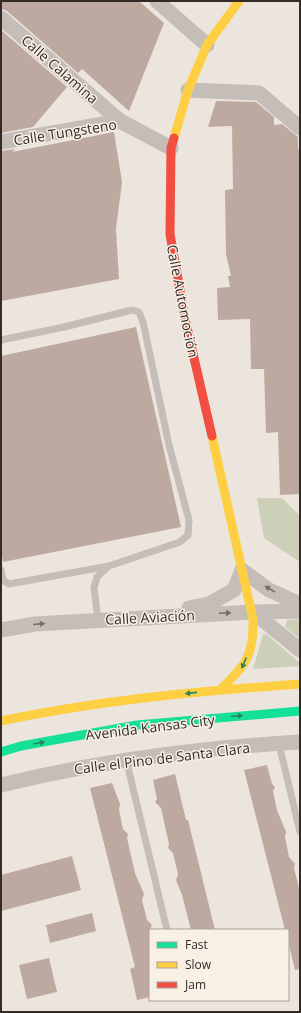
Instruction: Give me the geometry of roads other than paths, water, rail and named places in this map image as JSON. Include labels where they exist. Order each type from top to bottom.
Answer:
[{"type":"street","points":[[157,1],[207,45]]},
{"type":"street","name":"Calle Automoción","points":[[221,689],[242,668],[253,639],[253,612],[242,570],[185,319],[170,234],[171,148],[188,90],[207,45],[239,1]]},
{"type":"street","name":"Calle Calamina","points":[[1,18],[120,121]]},
{"type":"street","points":[[188,90],[259,93],[300,128]]},
{"type":"street","name":"Calle Tungsteno","points":[[1,142],[120,121],[171,148]]},
{"type":"street","points":[[145,617],[209,604],[234,590],[242,570],[269,590],[300,604]]},
{"type":"street","name":"Calle Aviación","points":[[1,630],[35,624],[145,617],[300,611]]},
{"type":"street","points":[[253,612],[300,650]]},
{"type":"street","name":"Avenida Kansas City","points":[[1,720],[85,705],[221,689],[300,684]]},
{"type":"street","name":"Avenida Kansas City","points":[[1,752],[21,746],[137,725],[300,711]]},
{"type":"street","name":"Calle el Pino de Santa Clara","points":[[1,785],[53,772],[126,759],[300,742]]},
{"type":"lane","points":[[1,340],[64,327],[125,311],[132,310],[139,312],[143,322],[169,445],[189,520],[188,535],[180,542],[109,566],[9,584],[3,580],[1,570]]},
{"type":"lane","points":[[98,620],[94,588],[97,577],[109,566]]},
{"type":"lane","points":[[279,744],[300,832]]},
{"type":"lane","points":[[126,759],[167,929]]}]
